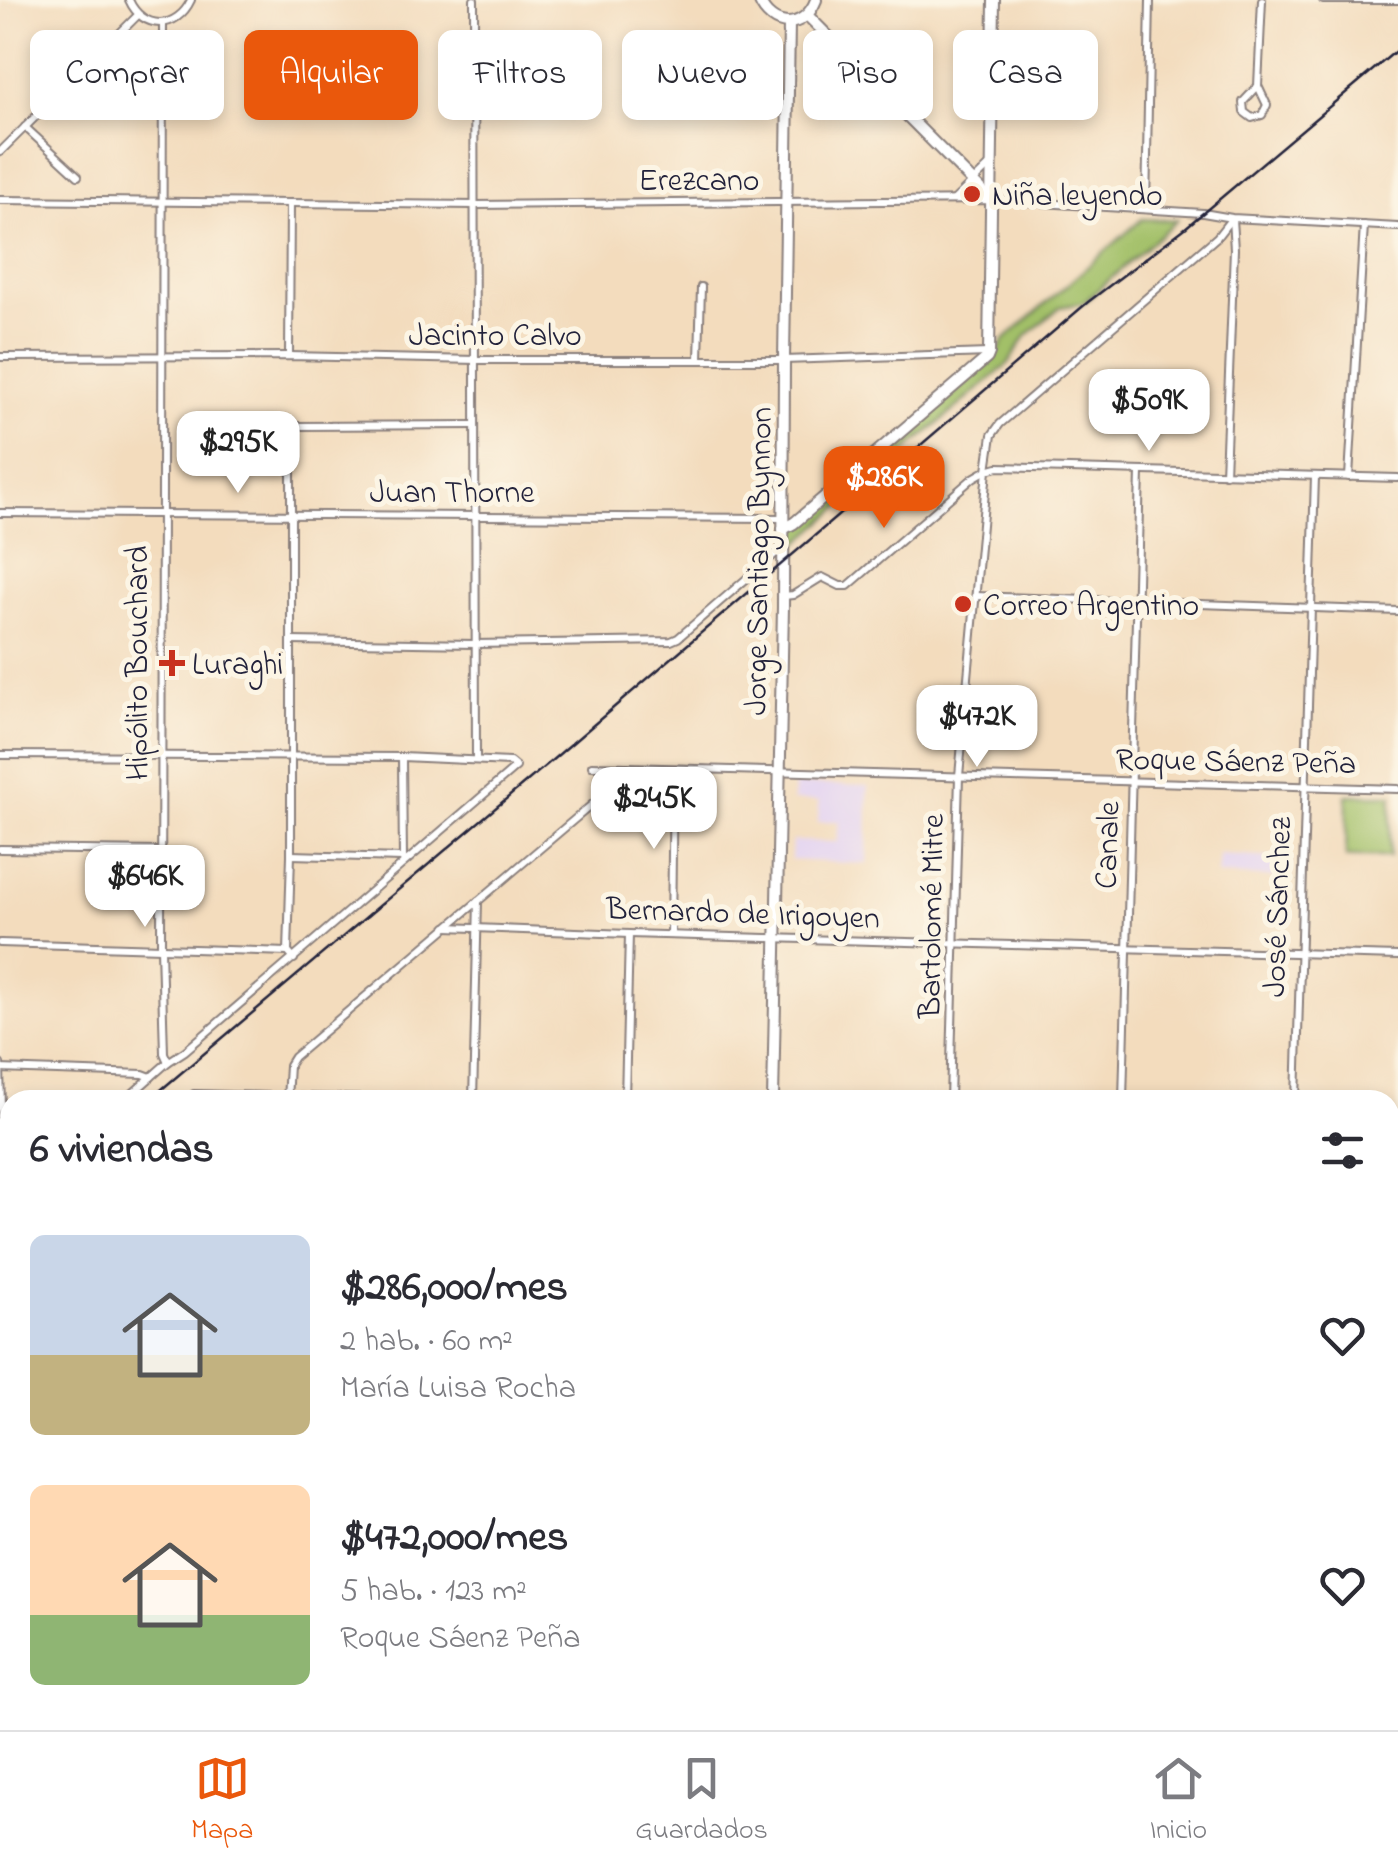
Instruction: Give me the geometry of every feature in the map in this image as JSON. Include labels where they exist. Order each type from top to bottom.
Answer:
[{"type":"street","points":[[129,0],[138,14],[163,23],[178,18],[191,0]]},
{"type":"street","points":[[474,0],[476,760]]},
{"type":"street","points":[[759,0],[771,18],[789,23],[808,15],[816,0]]},
{"type":"street","points":[[783,523],[794,523],[989,353],[994,0]]},
{"type":"street","points":[[1146,209],[1150,0]]},
{"type":"street","points":[[1258,86],[1243,102],[1244,112],[1252,118],[1262,115],[1267,104],[1258,86],[1262,0]]},
{"type":"street","points":[[1323,0],[1398,0]]},
{"type":"street","points":[[0,152],[138,14]]},
{"type":"street","points":[[808,15],[991,200]]},
{"type":"street","name":"Hipólito Bouchard","points":[[163,23],[160,948],[164,1053],[168,1062]]},
{"type":"street","name":"Jorge Santiago Bynnon","points":[[773,1090],[784,596],[789,23]]},
{"type":"street","points":[[25,127],[78,176]]},
{"type":"street","points":[[954,200],[992,163]]},
{"type":"street","name":"Erezcano","points":[[0,200],[476,205],[991,200],[1398,227]]},
{"type":"street","points":[[289,356],[290,204]]},
{"type":"street","points":[[1226,474],[1232,218]]},
{"type":"street","name":"Bartolomé Mitre","points":[[950,1090],[959,776],[992,434],[1217,237],[1232,218]]},
{"type":"street","points":[[1349,476],[1364,225]]},
{"type":"street","points":[[699,360],[701,288]]},
{"type":"street","name":"Jacinto Calvo","points":[[0,357],[784,360],[989,353]]},
{"type":"street","points":[[291,955],[290,431],[300,426],[476,425]]},
{"type":"street","points":[[784,596],[793,595],[822,577],[848,586],[986,470],[1398,478]]},
{"type":"street","name":"Canale","points":[[1124,1090],[1140,472]]},
{"type":"street","name":"José Sánchez","points":[[1296,1090],[1315,476]]},
{"type":"street","name":"Juan Thorne","points":[[0,513],[783,523]]},
{"type":"street","points":[[291,641],[671,641],[783,547]]},
{"type":"street","points":[[976,596],[1398,610]]},
{"type":"street","points":[[0,755],[402,757],[510,762],[516,766],[136,1090]]},
{"type":"street","points":[[402,757],[403,861]]},
{"type":"street","name":"Roque Sáenz Peña","points":[[592,766],[1398,789]]},
{"type":"street","points":[[287,1090],[289,1065],[294,1056],[635,768]]},
{"type":"street","points":[[671,935],[673,769]]},
{"type":"street","points":[[0,848],[161,851]]},
{"type":"street","points":[[291,855],[403,861]]},
{"type":"street","points":[[473,1090],[478,899]]},
{"type":"street","name":"Bernardo de Irigoyen","points":[[447,926],[1398,956]]},
{"type":"street","points":[[625,1090],[629,934]]},
{"type":"street","points":[[0,943],[291,955]]},
{"type":"street","points":[[0,1137],[0,1066],[150,1077]]},
{"type":"shaded area","points":[[794,784],[868,786],[867,864],[791,860],[792,841],[837,842],[839,822],[818,822],[819,801],[793,801]]},
{"type":"shaded area","points":[[1219,855],[1292,859],[1290,878],[1217,875]]},
{"type":"green space","points":[[1142,219],[1177,220],[1083,303],[1060,307],[1026,336],[1008,364],[792,548],[795,530],[995,358],[1004,340]]},
{"type":"green space","points":[[1347,795],[1392,795],[1389,857],[1346,857]]},
{"type":"railway","points":[[161,1090],[1088,302],[1184,229],[1398,49]]},
{"type":"place","name":"Niña leyendo","points":[[972,194]]},
{"type":"place","name":"Correo Argentino","points":[[963,604]]},
{"type":"place","name":"Luraghi","points":[[172,663]]}]
